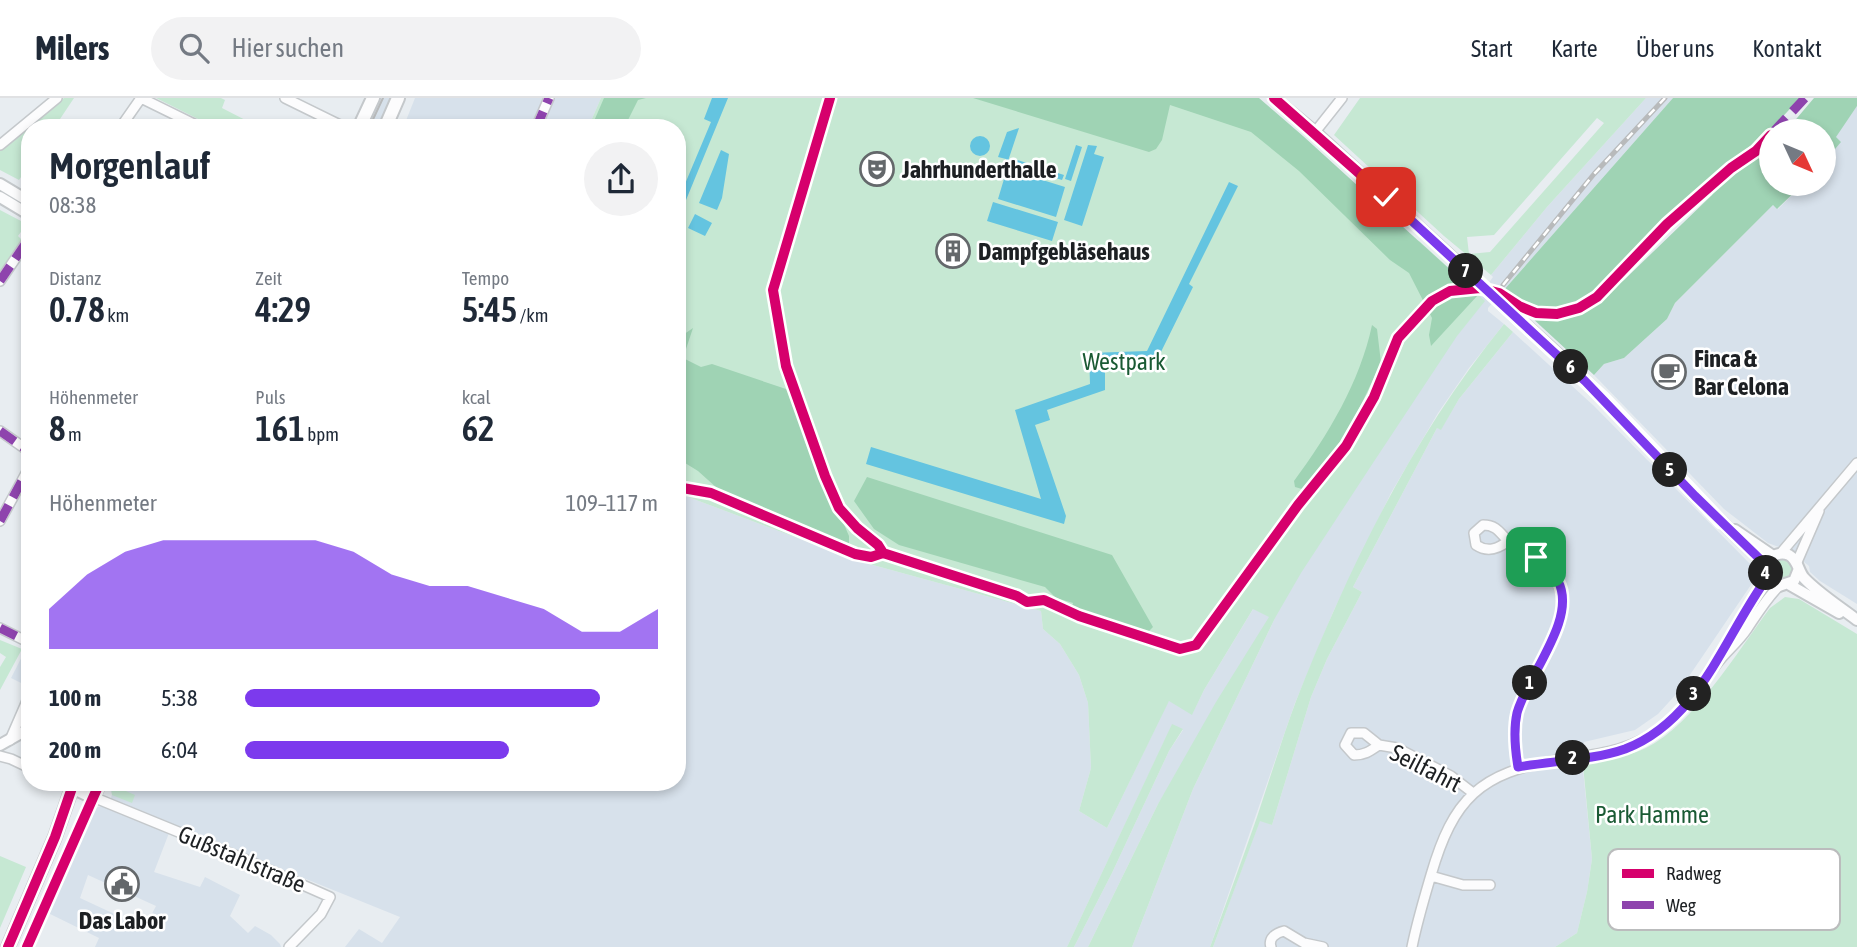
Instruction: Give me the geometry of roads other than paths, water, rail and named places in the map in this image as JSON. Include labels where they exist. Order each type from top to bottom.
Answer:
[{"type":"main road","points":[[363,119],[373,98]]},
{"type":"main road","points":[[389,119],[398,98]]},
{"type":"main road","points":[[8,947],[55,837],[67,791]]},
{"type":"main road","points":[[82,791],[93,797],[96,791]]},
{"type":"street","points":[[30,119],[57,98]]},
{"type":"street","points":[[126,119],[141,98],[184,119]]},
{"type":"street","points":[[285,98],[328,119]]},
{"type":"street","points":[[540,119],[549,98]]},
{"type":"street","points":[[1274,98],[1561,357],[1766,565],[1767,578],[1857,621]]},
{"type":"street","points":[[1314,132],[1342,98]]},
{"type":"street","points":[[0,145],[21,126]]},
{"type":"street","points":[[0,136],[18,128]]},
{"type":"street","points":[[0,184],[21,197]]},
{"type":"street","points":[[0,197],[21,210]]},
{"type":"street","points":[[0,281],[21,250]]},
{"type":"street","points":[[0,431],[21,446]]},
{"type":"street","points":[[1766,565],[1857,463]]},
{"type":"street","points":[[0,521],[21,482]]},
{"type":"street","points":[[1784,586],[1797,577],[1798,567],[1821,506]]},
{"type":"street","points":[[1721,522],[1777,555],[1790,556],[1808,582],[1857,621]]},
{"type":"street","points":[[1508,541],[1536,557],[1549,570],[1558,580],[1564,603],[1559,623],[1517,715],[1515,741],[1518,767]]},
{"type":"street","name":"Seilfahrt","points":[[1412,947],[1431,876],[1449,824],[1473,793],[1488,781],[1518,767],[1601,755],[1643,740],[1664,726],[1681,710],[1720,659],[1746,609],[1767,578]]},
{"type":"street","name":"Seilfahrt","points":[[1720,659],[1734,647],[1768,598],[1784,586]]},
{"type":"street","points":[[0,628],[21,638]]},
{"type":"street","points":[[5,743],[21,712]]},
{"type":"street","points":[[5,743],[21,733]]},
{"type":"street","name":"Seilfahrt","points":[[1379,745],[1397,748],[1451,776],[1473,793]]},
{"type":"street","points":[[0,756],[21,763]]},
{"type":"street","name":"Gußstahlstraße","points":[[93,797],[330,897],[321,914],[289,947]]},
{"type":"street","points":[[1431,876],[1463,885],[1490,885]]},
{"type":"street","points":[[1271,947],[1272,937],[1284,931],[1302,945],[1323,947]]},
{"type":"water","points":[[712,98],[728,98],[686,200],[686,182],[711,122],[704,119]]},
{"type":"water","points":[[1019,128],[1007,164],[1006,159],[998,157],[1007,132]]},
{"type":"water","points":[[980,136],[987,139],[990,146],[987,153],[980,156],[973,153],[970,146],[973,139]]},
{"type":"water","points":[[1076,145],[1082,147],[1071,181],[1065,179]]},
{"type":"water","points":[[1088,145],[1097,146],[1094,154],[1104,157],[1082,226],[1064,220]]},
{"type":"water","points":[[721,150],[729,154],[722,198],[717,210],[699,203]]},
{"type":"water","points":[[1011,158],[1064,175],[1062,180],[1009,164]]},
{"type":"water","points":[[1007,169],[1065,187],[1056,217],[998,199]]},
{"type":"water","points":[[1229,182],[1238,186],[1189,284],[1193,287],[1156,362],[1105,364],[1105,390],[1047,410],[1050,420],[1035,425],[1066,516],[1064,524],[866,464],[871,447],[1041,499],[1015,410],[1090,384],[1089,353],[1147,351]]},
{"type":"water","points":[[993,202],[1058,222],[1052,241],[987,221]]},
{"type":"water","points":[[695,214],[712,223],[705,236],[688,228]]},
{"type":"tram line","points":[[373,119],[383,98]]},
{"type":"railway","points":[[1503,285],[1594,174],[1665,98]]},
{"type":"place","name":"Jahrhunderthalle","points":[[877,169]]},
{"type":"place","name":"Dampfgebläsehaus","points":[[953,251]]},
{"type":"place","name":"Finca & Bar Celona","points":[[1669,372]]},
{"type":"place","name":"Das Labor","points":[[122,884]]},
{"type":"park label","name":"Westpark","points":[[1124,361]]},
{"type":"park label","name":"Park Hamme","points":[[1652,814]]}]
